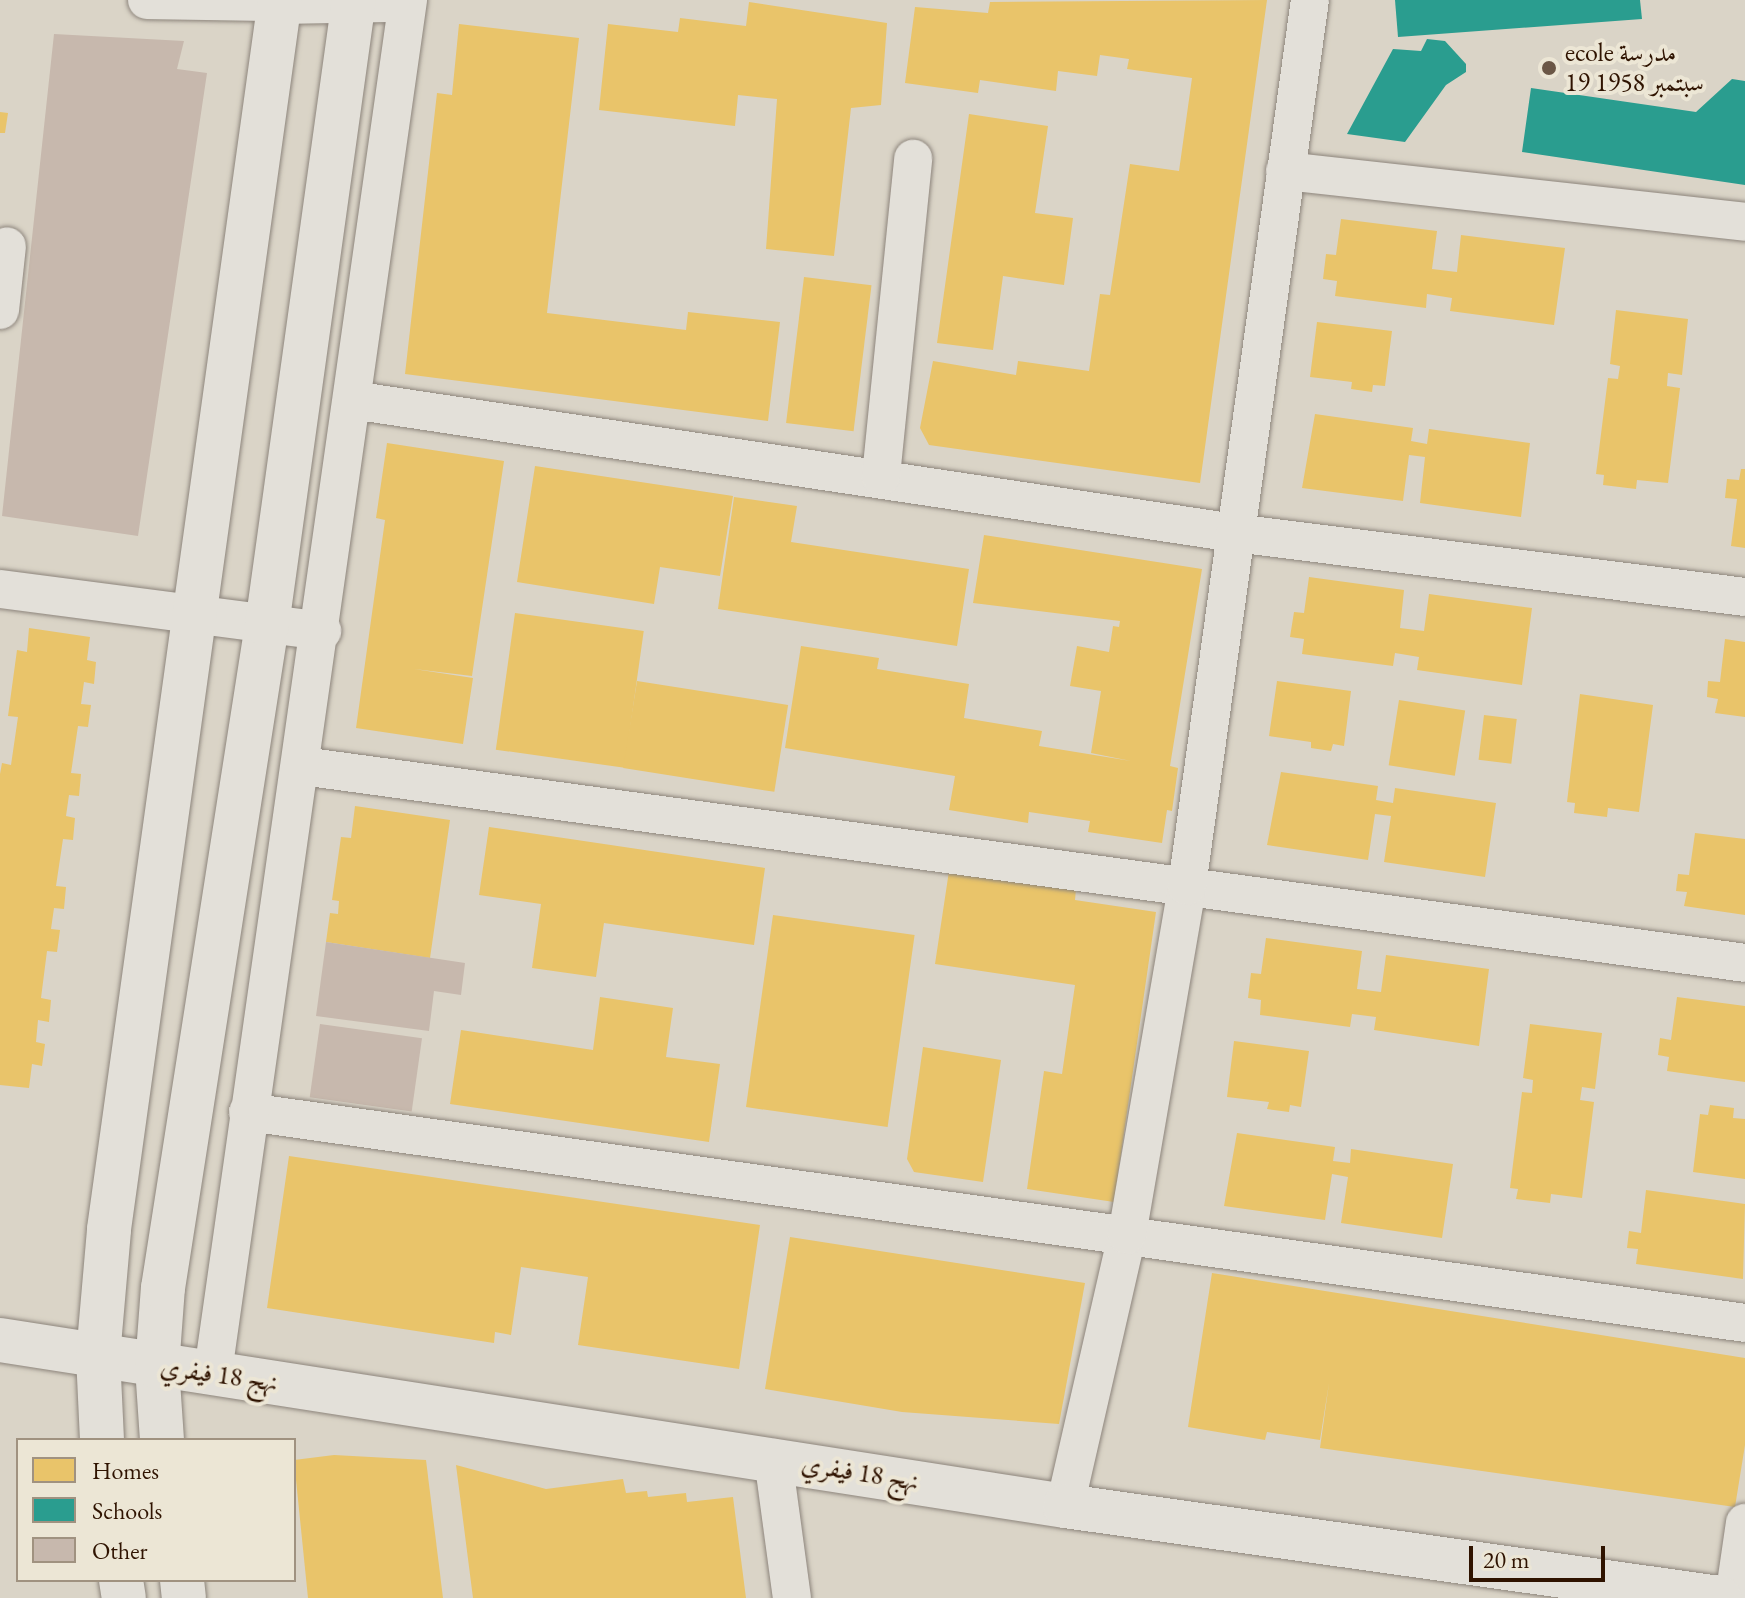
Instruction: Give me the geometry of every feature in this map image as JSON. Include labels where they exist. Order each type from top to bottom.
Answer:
[{"type":"main road","points":[[102,1438],[98,1356],[109,1229],[197,616],[280,1],[365,1],[169,1242],[157,1367],[162,1438]]},
{"type":"main road","name":"نهج 18 فيفري","points":[[0,1340],[157,1367],[213,1372],[773,1458],[1586,1588],[1720,1598]]},
{"type":"street","points":[[147,0],[280,1]]},
{"type":"street","points":[[213,1372],[248,1112],[322,631],[408,0]]},
{"type":"street","points":[[1065,1506],[1127,1235],[1187,886],[1310,0]]},
{"type":"street","points":[[881,476],[913,159]]},
{"type":"street","points":[[1285,171],[1745,222]]},
{"type":"street","points":[[0,310],[7,246]]},
{"type":"street","points":[[352,400],[881,476],[1235,533],[1745,597]]},
{"type":"street","points":[[0,589],[322,631]]},
{"type":"street","points":[[302,766],[1745,963]]},
{"type":"street","points":[[248,1112],[1745,1323]]},
{"type":"street","points":[[773,1458],[792,1598]]},
{"type":"street","points":[[1734,1598],[1745,1523]]},
{"type":"building: Homes","points":[[1267,0],[1200,483],[929,445],[920,428],[933,361],[1016,375],[1018,361],[1089,371],[1100,294],[1110,295],[1130,164],[1179,171],[1192,78],[1127,69],[1129,59],[1100,55],[1097,76],[1058,71],[1056,91],[980,80],[978,93],[905,83],[915,7],[988,13],[990,2]]},
{"type":"building: Homes","points":[[749,2],[887,23],[881,105],[851,108],[834,256],[766,249],[777,99],[738,95],[735,126],[599,110],[608,24],[678,32],[680,18],[746,26]]},
{"type":"building: Homes","points":[[459,24],[579,38],[547,313],[686,330],[688,312],[780,322],[768,421],[405,374],[437,93],[452,95]]},
{"type":"building: Homes","points":[[0,112],[8,113],[5,133],[0,133]]},
{"type":"building: Homes","points":[[969,114],[1048,126],[1035,213],[1073,218],[1064,285],[1003,276],[993,350],[937,343]]},
{"type":"building: Homes","points":[[1341,219],[1437,231],[1432,269],[1457,272],[1461,235],[1565,248],[1554,325],[1450,311],[1452,298],[1427,294],[1426,308],[1335,296],[1337,281],[1323,279],[1326,254],[1336,255]]},
{"type":"building: Homes","points":[[804,277],[871,285],[854,431],[786,423]]},
{"type":"building: Homes","points":[[1616,310],[1688,319],[1682,375],[1668,373],[1667,386],[1680,388],[1668,483],[1637,480],[1636,489],[1603,485],[1604,475],[1596,474],[1608,378],[1618,379],[1620,366],[1610,364]]},
{"type":"building: Homes","points":[[1317,322],[1392,331],[1385,386],[1373,385],[1372,392],[1351,389],[1352,382],[1310,377]]},
{"type":"building: Homes","points":[[1315,414],[1413,428],[1411,441],[1427,444],[1429,429],[1530,443],[1521,517],[1420,503],[1425,457],[1409,455],[1403,501],[1302,488]]},
{"type":"building: Homes","points":[[387,443],[504,461],[472,676],[414,669],[473,678],[463,744],[356,728],[385,520],[376,518]]},
{"type":"building: Homes","points":[[535,466],[733,496],[720,576],[660,567],[654,604],[517,582]]},
{"type":"building: Homes","points":[[1741,469],[1745,469],[1745,548],[1731,546],[1737,499],[1725,498],[1727,479],[1739,480]]},
{"type":"building: Homes","points":[[734,497],[797,506],[791,542],[969,569],[957,646],[718,609]]},
{"type":"building: Homes","points":[[984,535],[1202,569],[1170,766],[1178,768],[1172,811],[1167,810],[1162,843],[1088,832],[1090,821],[1029,812],[1028,823],[949,810],[955,776],[785,748],[801,646],[879,658],[877,669],[969,684],[964,718],[1042,731],[1039,746],[1131,761],[1091,753],[1101,691],[1070,686],[1077,646],[1109,652],[1113,626],[1119,627],[1120,621],[973,603]]},
{"type":"building: Homes","points":[[1309,577],[1404,590],[1400,628],[1424,631],[1429,594],[1532,608],[1522,685],[1417,670],[1419,657],[1395,653],[1393,666],[1302,654],[1304,639],[1290,637],[1294,612],[1304,613]]},
{"type":"building: Homes","points":[[515,613],[644,631],[625,768],[496,750]]},
{"type":"building: Homes","points":[[29,628],[90,637],[87,660],[96,662],[94,684],[84,682],[81,704],[91,705],[88,727],[78,726],[71,773],[81,774],[79,796],[69,795],[66,816],[75,818],[73,840],[63,839],[56,886],[66,887],[64,909],[54,908],[51,929],[60,930],[57,952],[47,951],[41,998],[51,1000],[49,1022],[38,1020],[36,1042],[45,1044],[42,1066],[32,1064],[29,1088],[0,1085],[0,774],[2,763],[11,765],[18,717],[8,716],[17,650],[27,652]]},
{"type":"building: Homes","points":[[1725,639],[1745,642],[1745,717],[1715,713],[1718,699],[1707,697],[1708,681],[1720,682]]},
{"type":"building: Homes","points":[[637,681],[788,705],[774,792],[623,768]]},
{"type":"building: Homes","points":[[1277,681],[1351,691],[1344,746],[1333,744],[1331,751],[1311,748],[1311,742],[1269,736]]},
{"type":"building: Homes","points":[[1580,694],[1653,705],[1639,812],[1608,808],[1607,817],[1574,813],[1575,803],[1567,802]]},
{"type":"building: Homes","points":[[1399,700],[1465,710],[1455,776],[1389,765]]},
{"type":"building: Homes","points":[[1484,715],[1517,719],[1511,764],[1479,760]]},
{"type":"building: Homes","points":[[1281,772],[1378,786],[1376,800],[1393,803],[1395,788],[1496,803],[1485,877],[1384,862],[1391,816],[1375,814],[1368,860],[1267,845]]},
{"type":"building: Homes","points":[[355,806],[450,820],[430,958],[326,942],[330,913],[338,914],[339,901],[332,900],[341,837],[351,838]]},
{"type":"building: Homes","points":[[489,827],[765,868],[754,945],[604,923],[596,977],[532,968],[541,904],[479,895]]},
{"type":"building: Homes","points":[[1695,833],[1745,839],[1745,915],[1684,906],[1687,892],[1676,891],[1678,874],[1689,875]]},
{"type":"building: Homes","points":[[949,871],[1076,889],[1075,900],[1156,912],[1114,1202],[1027,1189],[1044,1071],[1062,1074],[1075,985],[935,964]]},
{"type":"building: Homes","points":[[773,915],[915,935],[888,1127],[746,1107]]},
{"type":"building: Homes","points":[[1266,938],[1362,951],[1357,989],[1381,992],[1386,955],[1489,969],[1479,1046],[1374,1030],[1376,1017],[1352,1014],[1350,1027],[1260,1015],[1261,1000],[1248,998],[1251,973],[1261,974]]},
{"type":"building: Homes","points":[[600,997],[673,1008],[666,1057],[720,1064],[709,1142],[450,1104],[461,1030],[593,1050]]},
{"type":"building: Homes","points":[[1677,997],[1745,1006],[1745,1082],[1667,1071],[1669,1057],[1658,1055],[1660,1038],[1671,1040]]},
{"type":"building: Homes","points":[[1530,1024],[1602,1033],[1595,1089],[1582,1087],[1580,1100],[1594,1102],[1582,1198],[1551,1194],[1550,1203],[1516,1199],[1518,1189],[1510,1188],[1522,1092],[1532,1093],[1533,1080],[1523,1078]]},
{"type":"building: Homes","points":[[1234,1041],[1309,1051],[1301,1107],[1290,1105],[1289,1112],[1267,1109],[1269,1102],[1227,1097]]},
{"type":"building: Homes","points":[[923,1047],[1001,1060],[983,1182],[914,1172],[907,1159]]},
{"type":"building: Homes","points":[[1710,1105],[1734,1108],[1733,1118],[1745,1119],[1745,1179],[1693,1172],[1700,1114],[1708,1115]]},
{"type":"building: Homes","points":[[1237,1133],[1335,1147],[1333,1161],[1350,1163],[1351,1149],[1453,1164],[1442,1238],[1341,1223],[1348,1177],[1332,1174],[1325,1220],[1224,1206]]},
{"type":"building: Homes","points":[[289,1156],[760,1225],[739,1369],[578,1345],[588,1277],[521,1267],[511,1335],[495,1332],[494,1343],[267,1308]]},
{"type":"building: Homes","points":[[1646,1190],[1745,1204],[1743,1279],[1636,1264],[1638,1249],[1627,1248],[1629,1231],[1641,1233]]},
{"type":"building: Homes","points":[[790,1237],[1085,1283],[1059,1424],[902,1412],[765,1389]]},
{"type":"building: Homes","points":[[1212,1273],[1745,1358],[1745,1445],[1735,1507],[1320,1448],[1329,1383],[1320,1440],[1267,1432],[1265,1440],[1188,1427]]},
{"type":"building: Homes","points":[[334,1455],[426,1460],[443,1598],[308,1598],[296,1460]]},
{"type":"building: Homes","points":[[456,1465],[546,1489],[623,1479],[626,1493],[647,1491],[648,1497],[686,1493],[687,1502],[733,1497],[746,1598],[473,1598]]},
{"type":"building: Schools","points":[[1395,0],[1640,0],[1642,19],[1398,37]]},
{"type":"building: Schools","points":[[1427,39],[1445,41],[1466,64],[1466,72],[1446,85],[1405,142],[1347,134],[1393,49],[1421,51]]},
{"type":"building: Schools","points":[[1732,79],[1745,81],[1745,185],[1522,152],[1531,88],[1696,112]]},
{"type":"building: Other","points":[[54,34],[184,41],[177,69],[207,73],[138,536],[2,516]]},
{"type":"building: Other","points":[[326,942],[465,963],[461,995],[434,991],[429,1031],[316,1016]]},
{"type":"building: Other","points":[[320,1024],[422,1038],[412,1112],[310,1097]]},
{"type":"place","name":"ecole مدرسة 19 سبتمبر 1958","points":[[1549,68]]}]
